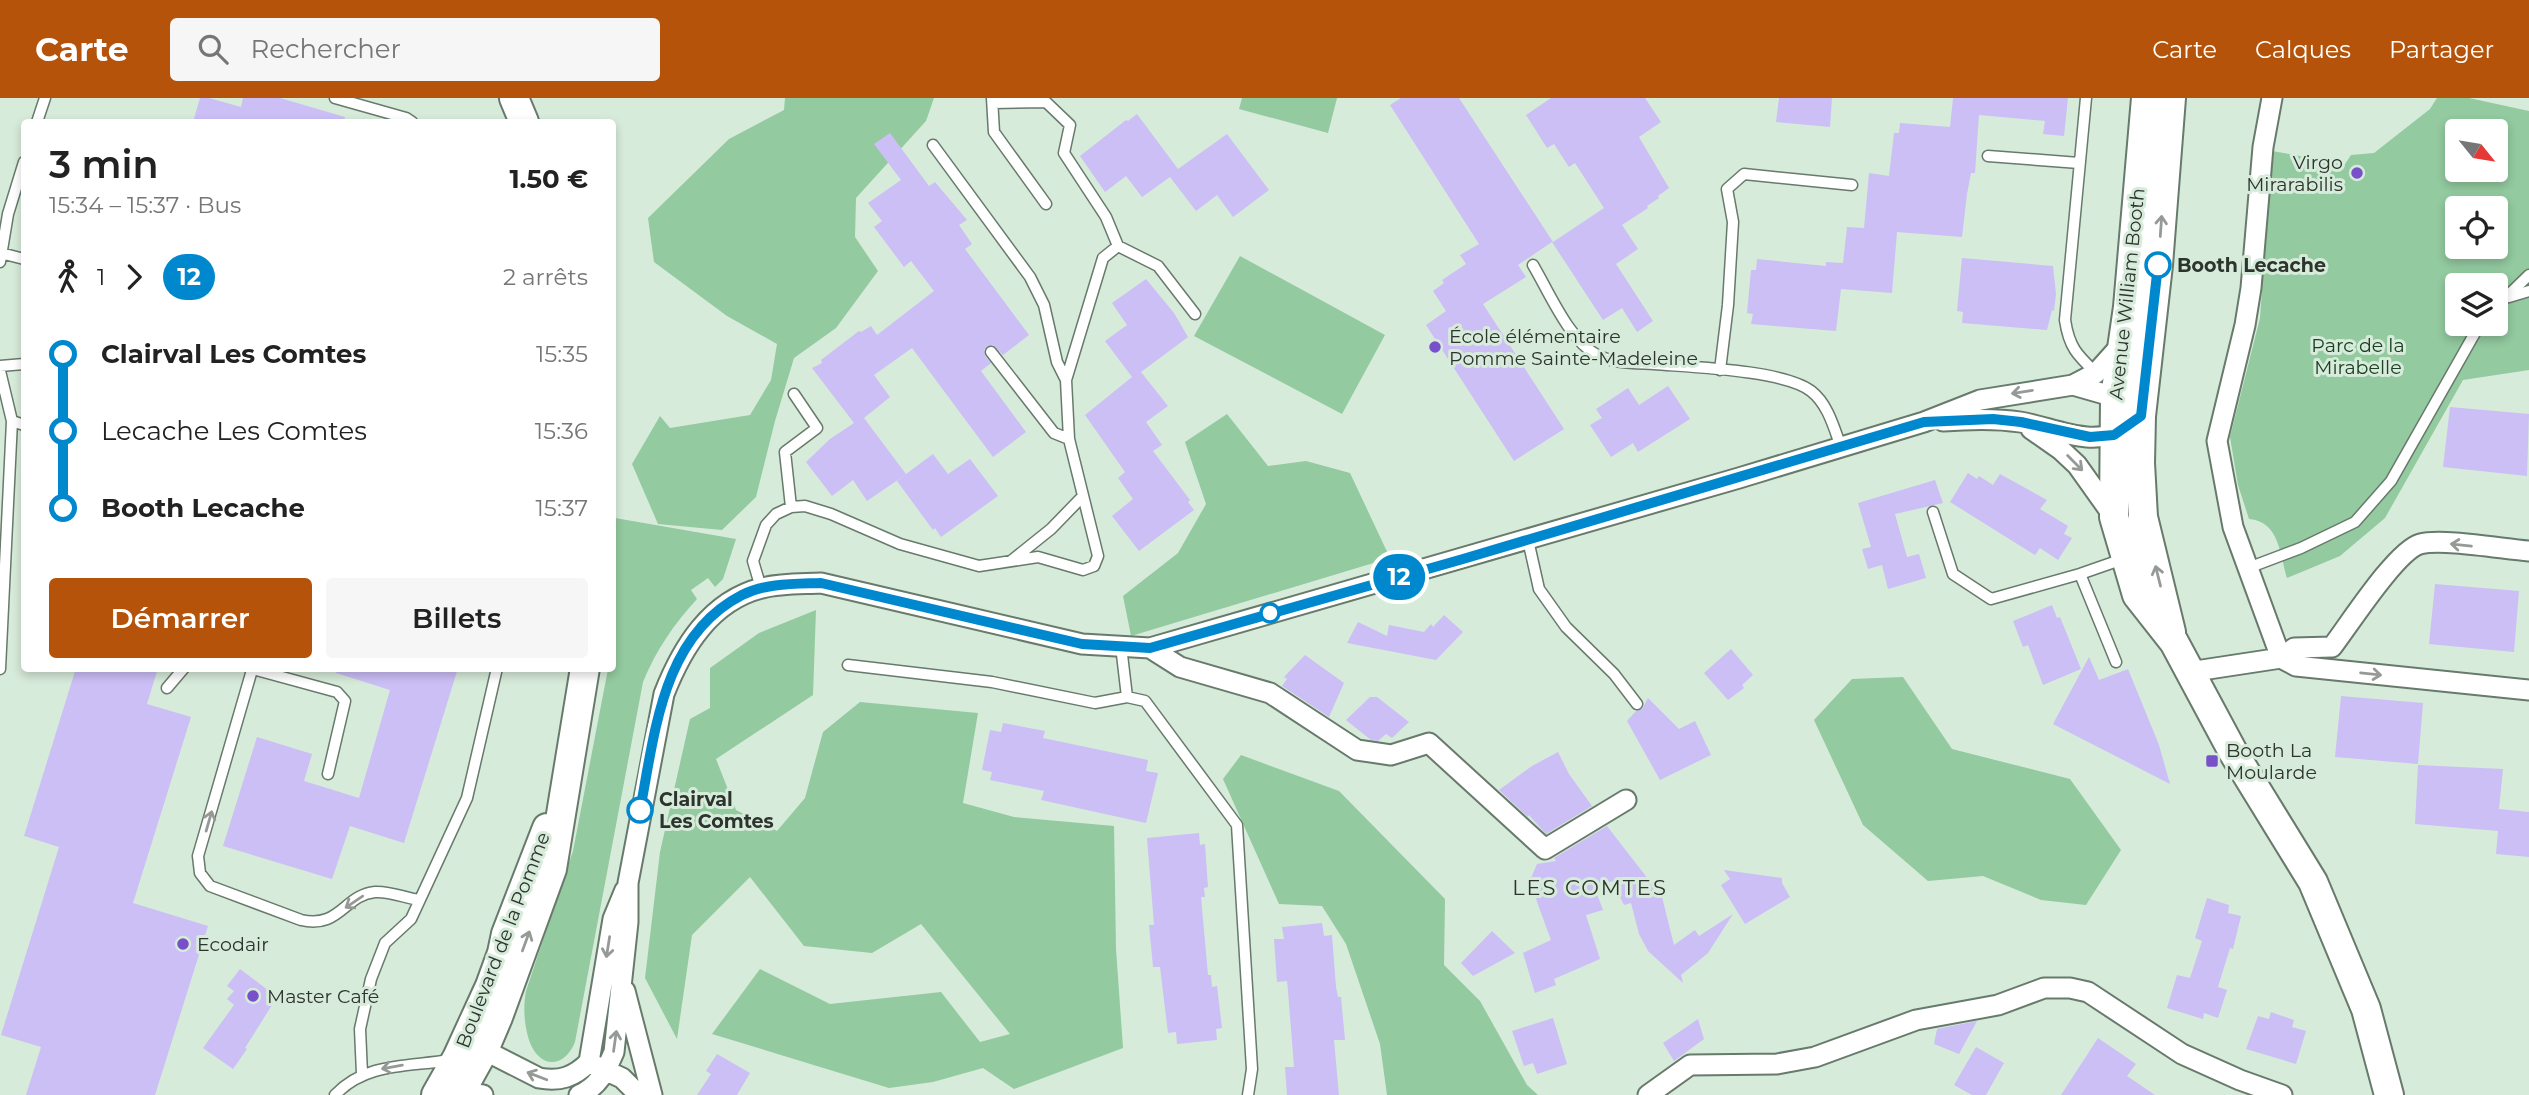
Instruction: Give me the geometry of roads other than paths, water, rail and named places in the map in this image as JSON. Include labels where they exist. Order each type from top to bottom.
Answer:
[{"type":"street","points":[[514,98],[523,119]]},
{"type":"street","name":"Avenue William Booth","points":[[2146,98],[2123,344],[2115,397],[2114,517],[2137,595],[2174,642],[2233,752],[2313,882],[2366,1010],[2389,1095]]},
{"type":"street","name":"Avenue William Booth","points":[[2171,98],[2158,265],[2141,416],[2140,463],[2143,517],[2174,642]]},
{"type":"street","points":[[2272,98],[2263,147],[2247,313],[2217,441],[2233,527],[2281,658],[2296,666],[2529,690]]},
{"type":"street","points":[[457,1058],[484,1050],[539,1078],[559,1080],[597,1067],[614,1052],[628,922],[628,883],[664,694],[675,666],[701,627],[720,609],[743,594],[780,584],[821,583],[1082,644],[1150,648],[1841,447],[1924,422],[1980,400],[2073,385],[2096,373],[2123,344]]},
{"type":"street","points":[[1924,422],[1980,419],[2021,422],[2090,437],[2114,435],[2141,416],[2115,397],[2073,385]]},
{"type":"street","points":[[2021,422],[2061,450],[2077,465],[2114,517]]},
{"type":"street","points":[[2343,671],[2335,663],[2332,647],[2392,568],[2412,548],[2438,542],[2529,551]]},
{"type":"street","points":[[2189,672],[2281,658],[2294,648],[2332,647]]},
{"type":"street","points":[[1150,648],[1180,667],[1270,693],[1357,750],[1391,755],[1429,743],[1545,849],[1626,800]]},
{"type":"street","name":"Boulevard de la Pomme","points":[[456,1094],[484,1050],[552,869],[584,672]]},
{"type":"street","name":"Boulevard de la Pomme","points":[[456,1094],[457,1058],[490,986],[506,934],[565,783]]},
{"type":"street","points":[[579,1095],[590,1090],[597,1067],[613,919],[628,883]]},
{"type":"street","points":[[623,982],[652,1095]]},
{"type":"street","points":[[1649,1094],[1690,1065],[1777,1065],[1815,1057],[1916,1020],[1998,1005],[2044,988],[2070,988],[2088,992],[2182,1054],[2282,1095]]},
{"type":"street","points":[[597,1067],[609,1095]]},
{"type":"street","points":[[597,1067],[622,1078],[639,1095]]},
{"type":"lane","points":[[38,119],[45,98]]},
{"type":"lane","points":[[335,98],[408,119]]},
{"type":"lane","points":[[2086,98],[2065,320],[2067,340],[2096,373]]},
{"type":"lane","points":[[1046,204],[994,132],[993,100],[1046,102],[1070,125],[1064,153],[1105,217],[1118,246],[1158,266],[1195,314]]},
{"type":"lane","points":[[933,145],[1030,277],[1044,305],[1057,362],[1066,380]]},
{"type":"lane","points":[[1988,156],[2079,163]]},
{"type":"lane","points":[[21,172],[8,214],[1,257],[21,259]]},
{"type":"lane","points":[[1720,370],[1728,305],[1733,222],[1727,189],[1744,174],[1852,186]]},
{"type":"lane","points":[[761,588],[753,561],[766,525],[776,514],[791,507],[805,506],[831,514],[900,544],[979,566],[1038,557],[1083,570],[1094,566],[1098,556],[1069,439],[1066,380],[1103,258],[1118,246]]},
{"type":"lane","points":[[1533,265],[1579,342],[1597,355],[1614,362],[1720,370],[1789,380],[1811,391],[1822,403],[1841,447]]},
{"type":"lane","points":[[2508,295],[2529,275]]},
{"type":"lane","points":[[2508,297],[2529,291]]},
{"type":"lane","points":[[2248,568],[2301,548],[2356,522],[2391,481],[2473,336]]},
{"type":"lane","points":[[991,352],[1054,433],[1069,439]]},
{"type":"lane","points":[[0,669],[12,421],[0,369],[21,365]]},
{"type":"lane","points":[[791,507],[785,452],[817,428],[794,394]]},
{"type":"lane","points":[[12,421],[21,424]]},
{"type":"lane","points":[[1010,562],[1051,529],[1083,496]]},
{"type":"lane","points":[[1933,512],[1953,574],[1992,599],[2127,558]]},
{"type":"lane","points":[[1528,540],[1539,589],[1566,628],[1614,674],[1637,704]]},
{"type":"lane","points":[[2080,574],[2116,662]]},
{"type":"lane","points":[[1121,646],[1127,697]]},
{"type":"lane","points":[[848,665],[992,682],[1095,703],[1127,697],[1145,701],[1237,825],[1252,1069],[1248,1095]]},
{"type":"lane","points":[[167,688],[181,672]]},
{"type":"lane","points":[[250,672],[198,856],[200,873],[210,886],[315,923],[327,920],[362,895],[377,891],[419,900]]},
{"type":"lane","points":[[262,672],[337,692],[345,701],[328,774]]},
{"type":"lane","points":[[362,1074],[360,1029],[371,979],[385,943],[411,919],[467,798],[496,672]]},
{"type":"lane","points":[[335,1095],[362,1074],[393,1066],[428,1064],[457,1058]]},
{"type":"place","name":"Virgo Mirarabilis","points":[[2357,173]]},
{"type":"place","name":"Booth Lecache","points":[[2158,265]]},
{"type":"place","name":"École élémentaire Pomme Sainte-Madeleine","points":[[1435,347]]},
{"type":"place","name":"Booth La Moularde","points":[[2212,761]]},
{"type":"place","name":"Clairval Les Comtes","points":[[640,810]]},
{"type":"place","name":"Ecodair","points":[[183,944]]},
{"type":"place","name":"Master Café","points":[[253,996]]},
{"type":"district","name":"LES COMTES","points":[[1590,887]]},
{"type":"park label","name":"Parc de la Mirabelle","points":[[2358,356]]}]
